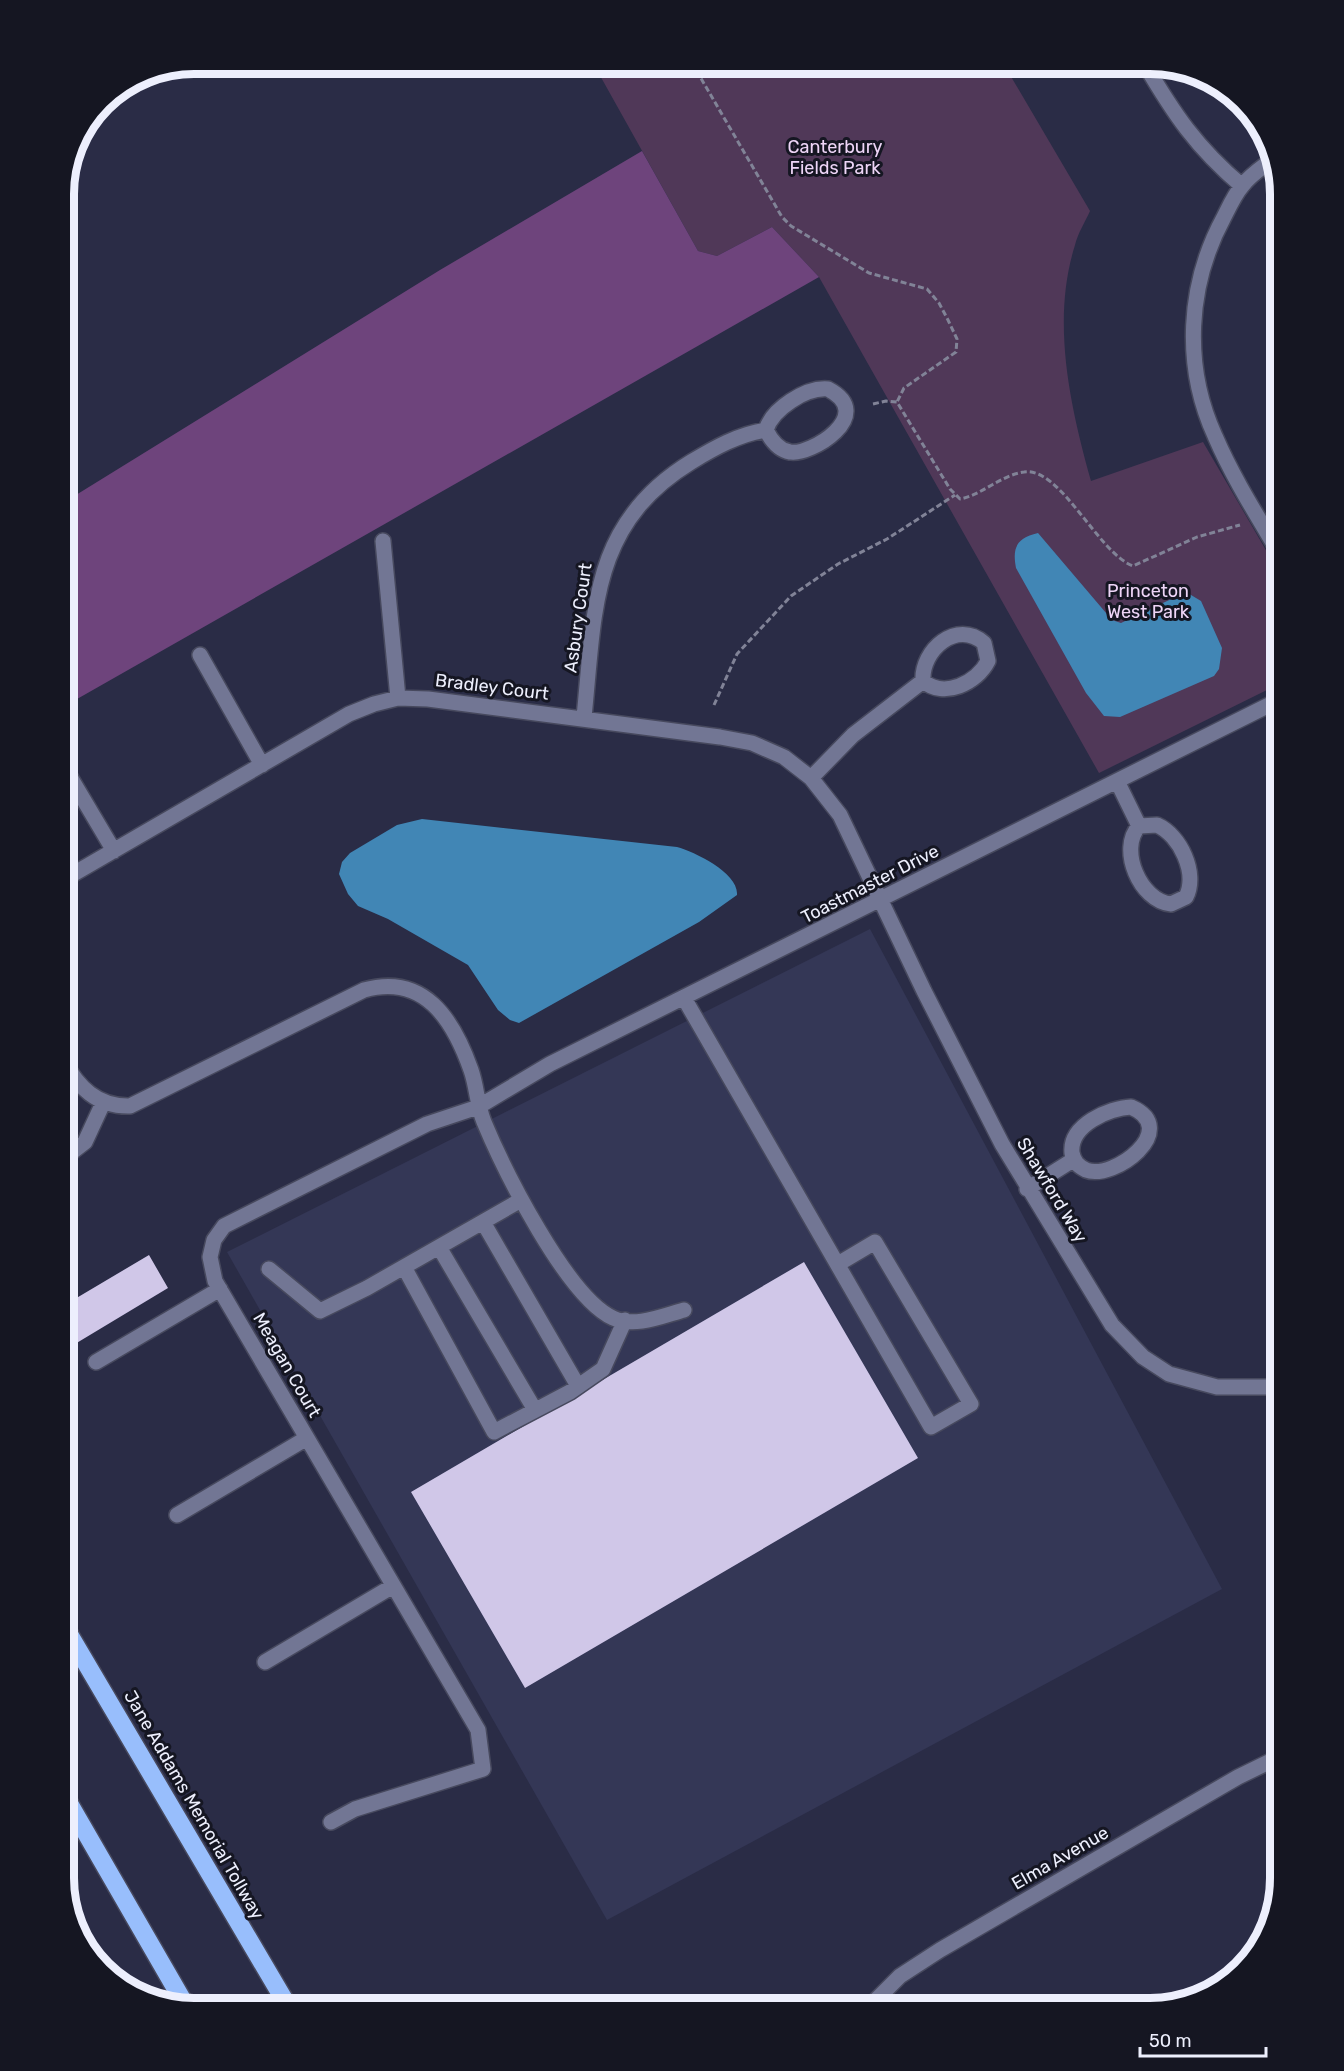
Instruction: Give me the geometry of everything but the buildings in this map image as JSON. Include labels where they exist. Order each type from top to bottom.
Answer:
[{"type":"highway","name":"Jane Addams Memorial Tollway","points":[[74,1643],[283,1997]]},
{"type":"highway","points":[[74,1812],[180,1996]]},
{"type":"street","points":[[1151,74],[1189,136],[1242,186]]},
{"type":"street","points":[[1267,165],[1242,186],[1218,228],[1206,258],[1194,313],[1193,351],[1203,405],[1215,436],[1270,536]]},
{"type":"street","points":[[820,389],[835,393],[844,405],[847,414],[841,427],[799,452],[784,450],[776,445],[766,430],[769,420],[777,411],[820,389]]},
{"type":"street","name":"Asbury Court","points":[[585,717],[602,577],[607,558],[626,521],[653,488],[670,475],[722,444],[766,430]]},
{"type":"street","points":[[383,541],[398,698]]},
{"type":"street","points":[[967,633],[984,643],[988,661],[980,673],[965,683],[950,690],[929,686],[923,681],[922,670],[927,658],[942,642],[958,634],[967,633]]},
{"type":"street","points":[[200,655],[262,765]]},
{"type":"street","points":[[811,778],[853,735],[923,681]]},
{"type":"street","name":"Bradley Court","points":[[74,873],[360,709],[398,698],[428,699],[585,717],[752,743],[784,757],[811,778],[840,815],[880,900]]},
{"type":"street","name":"Toastmaster Drive","points":[[478,1107],[550,1064],[1270,704]]},
{"type":"street","points":[[1117,781],[1140,826]]},
{"type":"street","points":[[74,784],[114,851]]},
{"type":"street","points":[[1157,825],[1166,829],[1184,857],[1191,874],[1191,882],[1186,897],[1179,902],[1164,904],[1155,900],[1143,885],[1131,859],[1129,847],[1131,839],[1140,826],[1157,825]]},
{"type":"street","name":"Shawford Way","points":[[880,900],[965,1073],[1027,1189],[1112,1325],[1143,1357],[1169,1374],[1217,1387],[1270,1386]]},
{"type":"street","points":[[74,1077],[80,1086],[103,1103],[129,1106],[150,1098],[364,990],[396,986],[424,996],[442,1015],[472,1072],[478,1107],[496,1152],[521,1200],[585,1298],[614,1319],[644,1322],[684,1310]]},
{"type":"street","points":[[684,998],[931,1427],[971,1404],[875,1242],[838,1264]]},
{"type":"street","points":[[74,1150],[85,1142],[103,1103]]},
{"type":"street","name":"Meagan Court","points":[[331,1822],[355,1809],[483,1769],[478,1731],[220,1289],[210,1268],[210,1257],[214,1240],[224,1226],[427,1124],[478,1107]]},
{"type":"street","points":[[1131,1107],[1143,1112],[1148,1118],[1149,1138],[1142,1148],[1126,1159],[1103,1172],[1091,1172],[1073,1161],[1071,1147],[1077,1131],[1088,1123],[1118,1108],[1131,1107]]},
{"type":"street","points":[[1027,1189],[1073,1161]]},
{"type":"street","points":[[269,1269],[320,1311],[404,1267],[521,1200]]},
{"type":"street","points":[[483,1222],[578,1386]]},
{"type":"street","points":[[439,1247],[535,1410]]},
{"type":"street","points":[[404,1267],[494,1432],[578,1386],[603,1369],[625,1320]]},
{"type":"street","points":[[96,1362],[220,1289]]},
{"type":"street","points":[[177,1515],[307,1438]]},
{"type":"street","points":[[265,1662],[393,1586]]},
{"type":"street","name":"Elma Avenue","points":[[878,1998],[900,1976],[940,1950],[1238,1777],[1270,1761]]},
{"type":"path","points":[[699,74],[770,198],[791,226],[870,273],[927,289],[939,303],[957,339],[956,352],[904,388],[897,402]]},
{"type":"path","points":[[873,404],[886,401],[897,402]]},
{"type":"path","points":[[897,402],[955,495],[960,499],[1015,474],[1034,472],[1054,485],[1118,560],[1133,567],[1197,537],[1240,525]]},
{"type":"path","points":[[714,705],[737,654],[791,596],[837,564],[887,539],[955,495]]},
{"type":"shaded area","points":[[642,151],[698,251],[717,256],[772,227],[819,277],[74,701],[74,496],[440,270]]},
{"type":"shaded area","points":[[1038,533],[1112,620],[1121,623],[1186,592],[1201,601],[1222,648],[1219,669],[1214,676],[1120,717],[1104,716],[1086,693],[1016,568],[1015,554],[1018,545],[1025,538]]},
{"type":"shaded area","points":[[422,819],[677,847],[724,871],[736,887],[737,895],[699,922],[519,1023],[510,1020],[498,1010],[468,965],[388,919],[358,906],[348,894],[339,874],[342,862],[350,853],[397,825]]},
{"type":"shaded area","points":[[870,929],[1222,1589],[607,1920],[227,1252]]},
{"type":"green space","name":"Princeton West Park","points":[[599,74],[1009,74],[1090,211],[1076,241],[1068,274],[1064,303],[1064,333],[1070,393],[1091,481],[1203,442],[1270,557],[1270,688],[1099,773],[819,277],[772,227],[717,256],[698,251]]},
{"type":"park label","name":"Canterbury Fields Park","points":[[835,157]]}]
